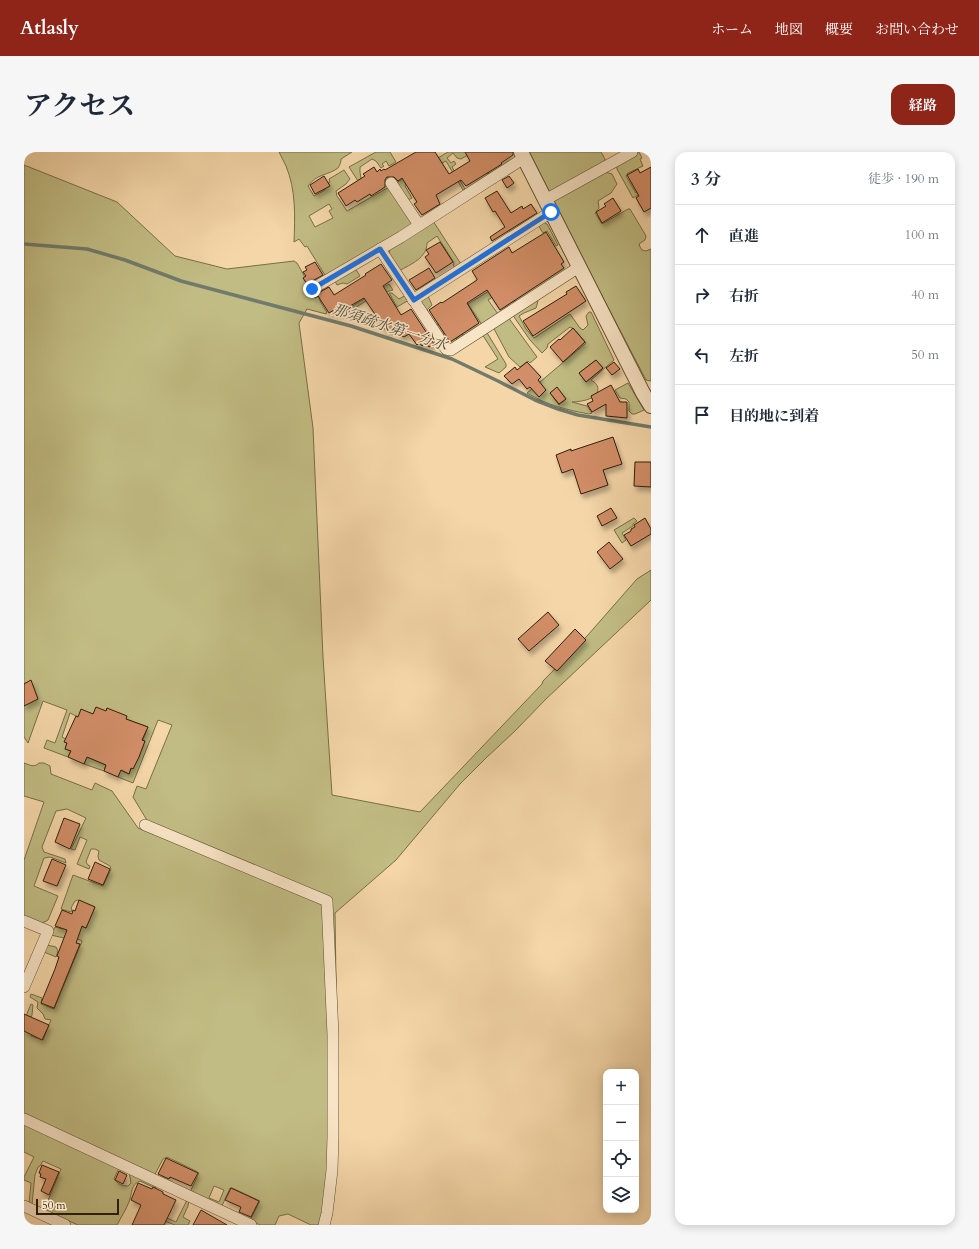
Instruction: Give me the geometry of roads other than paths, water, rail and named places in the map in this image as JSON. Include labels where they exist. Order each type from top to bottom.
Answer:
[{"type":"street","points":[[414,300],[548,206],[632,152]]},
{"type":"street","points":[[312,289],[419,225],[523,155],[651,406]]},
{"type":"street","points":[[391,183],[419,225]]},
{"type":"street","points":[[380,249],[446,349],[451,350],[579,267]]},
{"type":"street","points":[[145,825],[327,901],[333,1035],[333,1137],[332,1170],[327,1213],[324,1225]]},
{"type":"street","points":[[24,921],[48,930],[24,987]]},
{"type":"street","points":[[24,1118],[250,1225]]},
{"type":"street","points":[[24,1206],[65,1225]]},
{"type":"waterway","name":"那須疏水第一分水","points":[[24,244],[87,249],[125,260],[181,281],[351,326],[452,359],[535,400],[558,409],[578,415],[651,427]]}]
